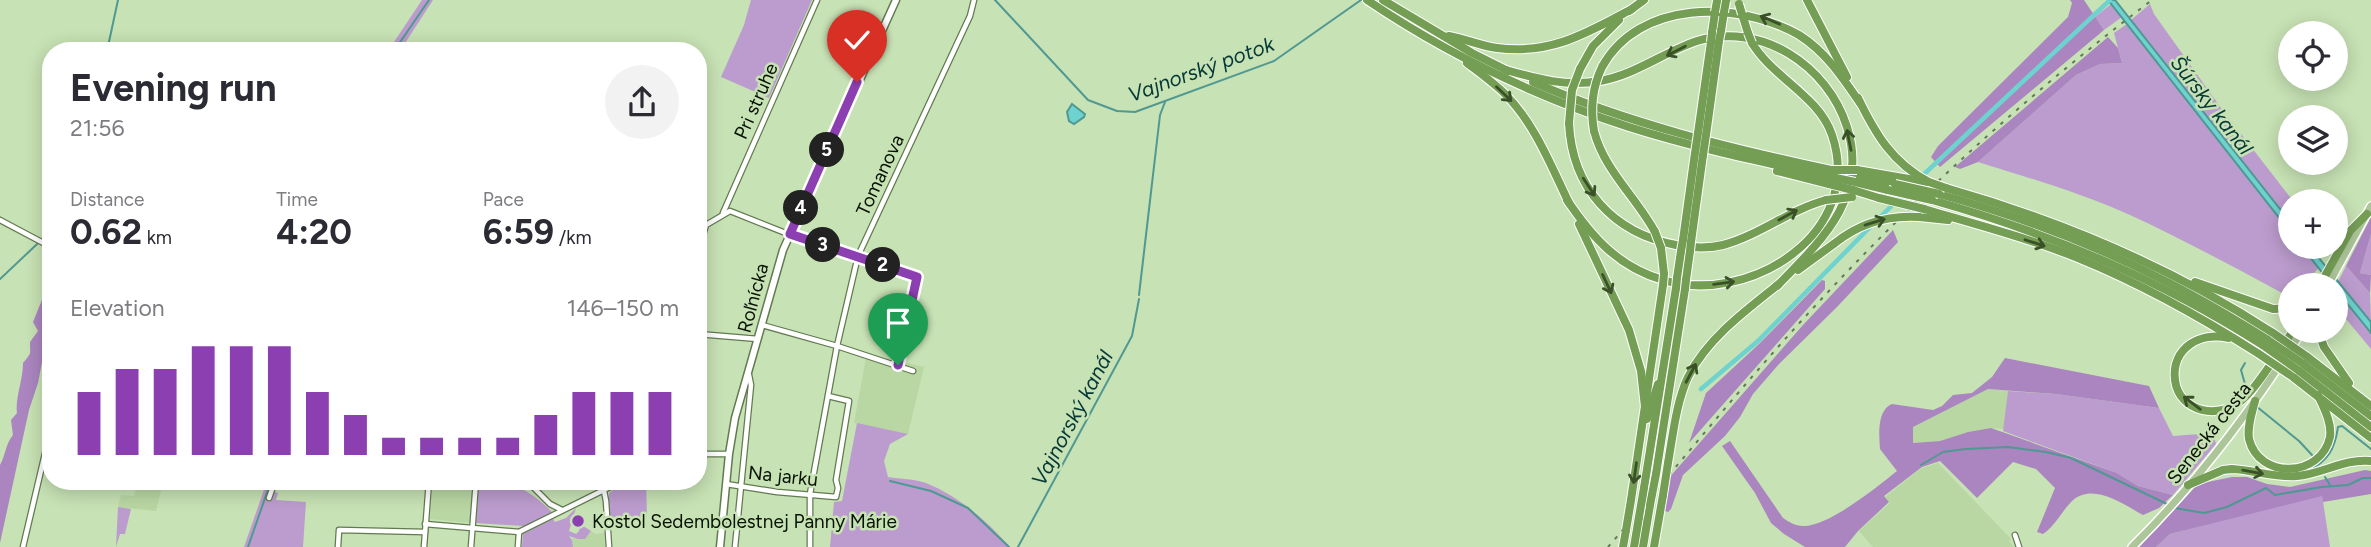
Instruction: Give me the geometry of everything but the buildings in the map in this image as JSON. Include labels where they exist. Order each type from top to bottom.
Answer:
[{"type":"highway","points":[[1383,0],[1506,70],[1588,104],[1659,128],[1830,177],[1854,183],[1894,184],[2025,228],[2113,264],[2266,343],[2300,366],[2371,427]]},
{"type":"highway","points":[[1643,0],[1604,34],[1580,69],[1570,101],[1569,123],[1575,161],[1587,186],[1600,204],[1627,229],[1653,240],[1696,247],[1725,244],[1758,231],[1802,207],[1826,200],[1854,183]]},
{"type":"highway","points":[[1807,0],[1881,142],[1909,170],[1929,182],[2057,223],[2169,272],[2278,309]]},
{"type":"highway","points":[[1634,547],[1681,284],[1721,1]]},
{"type":"highway","points":[[1370,2],[1451,51],[1503,77],[1586,111],[1647,132],[1854,183],[1929,182]]},
{"type":"highway","points":[[1567,200],[1588,230],[1614,256],[1641,272],[1663,280],[1691,285],[1729,283],[1763,272],[1794,253],[1818,228],[1833,204],[1839,177],[1831,132],[1821,115],[1768,64],[1752,43],[1739,2]]},
{"type":"highway","points":[[1622,547],[1664,274],[1661,248],[1655,232],[1598,148],[1592,103],[1595,84],[1602,67],[1612,49],[1629,32],[1657,16],[1700,6],[1722,6],[1765,18],[1801,36],[1826,58],[1860,103]]},
{"type":"highway","points":[[1441,35],[1497,48],[1536,48],[1572,40],[1632,9]]},
{"type":"highway","points":[[1506,70],[1556,83],[1601,81],[1636,70],[1699,41],[1733,36],[1761,41],[1807,65],[1832,94],[1842,111],[1852,149],[1850,181],[1844,204],[1831,228],[1777,286]]},
{"type":"highway","points":[[1451,51],[1505,94],[1521,113],[1542,149],[1629,330],[1641,372],[1645,407]]},
{"type":"highway","points":[[1854,183],[1879,198],[1922,213],[1970,222],[2101,268],[2173,302],[2238,340]]},
{"type":"highway","points":[[2331,273],[2350,231],[2369,210]]},
{"type":"highway","points":[[1654,547],[1680,401],[1687,379],[1701,355],[1777,286],[1860,226],[1922,213]]},
{"type":"highway","points":[[2169,272],[2371,416]]},
{"type":"highway","points":[[1668,463],[1681,284]]},
{"type":"highway","points":[[2266,343],[2220,336],[2207,336],[2192,341],[2182,352],[2176,366],[2175,381],[2180,394],[2190,405],[2203,411],[2229,409],[2251,391],[2284,343]]},
{"type":"highway","points":[[2324,343],[2332,361],[2357,394],[2371,406]]},
{"type":"highway","points":[[1643,547],[1677,345]]},
{"type":"highway","points":[[1639,446],[1667,355]]},
{"type":"highway","points":[[2300,366],[2357,394]]},
{"type":"highway","points":[[2255,401],[2249,424],[2249,439],[2256,452],[2267,463],[2280,469],[2294,470],[2306,467],[2318,458],[2330,436],[2329,423],[2318,396],[2300,366]]},
{"type":"highway","points":[[2318,396],[2371,438]]},
{"type":"highway","points":[[2188,485],[2232,469],[2293,477],[2354,461],[2371,461]]},
{"type":"main road","name":"Senecká cesta","points":[[2132,547],[2188,485],[2255,401],[2294,343]]},
{"type":"street","name":"Pri struhe","points":[[722,213],[817,0]]},
{"type":"street","name":"Roľnícka","points":[[720,547],[729,452],[740,400],[779,264],[896,0]]},
{"type":"street","name":"Tomanova","points":[[810,547],[810,494],[837,346],[858,256],[974,1]]},
{"type":"street","points":[[707,224],[722,213],[738,212],[790,234],[917,277],[898,365]]},
{"type":"street","points":[[0,220],[42,242]]},
{"type":"street","points":[[762,326],[837,346],[913,371]]},
{"type":"street","points":[[707,335],[758,339]]},
{"type":"street","name":"Roľnícka","points":[[735,547],[751,385],[749,375]]},
{"type":"street","name":"Na jarku","points":[[726,484],[836,496],[836,480],[849,401],[828,396]]},
{"type":"street","points":[[740,400],[746,398],[749,402]]},
{"type":"street","points":[[707,453],[743,450]]},
{"type":"street","points":[[23,547],[42,466]]},
{"type":"street","points":[[269,498],[272,490]]},
{"type":"street","points":[[424,547],[428,490]]},
{"type":"street","points":[[471,547],[475,490]]},
{"type":"street","points":[[536,490],[550,504],[562,510]]},
{"type":"street","points":[[425,524],[519,532],[604,491],[609,547]]},
{"type":"street","points":[[338,547],[339,530],[425,532]]},
{"type":"street","points":[[518,547],[519,532]]},
{"type":"street","points":[[2015,535],[2019,547]]},
{"type":"shaded area","points":[[422,0],[433,0],[406,42],[394,42]]},
{"type":"shaded area","points":[[751,0],[812,0],[769,98],[721,77],[744,25]]},
{"type":"shaded area","points":[[2070,0],[2084,0],[2104,30],[1940,167],[1931,157],[1938,146],[2068,17],[2072,3]]},
{"type":"shaded area","points":[[2111,4],[2122,17],[2104,30],[2095,17]]},
{"type":"shaded area","points":[[2150,4],[2154,14],[2221,108],[2284,189],[2278,189],[2278,207],[2131,20]]},
{"type":"shaded area","points":[[2127,24],[2278,216],[2278,259],[2312,259],[2319,268],[2314,273],[2278,273],[2278,291],[2188,243],[2111,207],[1978,162],[2076,75],[2100,64],[2122,63],[2114,33]]},
{"type":"shaded area","points":[[2108,37],[2118,48],[2122,63],[2100,64],[2076,75],[1978,162],[1960,169],[1955,167]]},
{"type":"shaded area","points":[[2371,217],[2371,234],[2360,273],[2371,275],[2370,293],[2346,266]]},
{"type":"shaded area","points":[[1893,230],[1898,242],[1753,394],[1725,436],[1683,475],[1671,509],[1665,511],[1668,479],[1803,325]]},
{"type":"shaded area","points":[[2371,234],[2371,275],[2360,273]]},
{"type":"shaded area","points":[[2346,266],[2370,293],[2371,322],[2348,294],[2348,273],[2342,273]]},
{"type":"shaded area","points":[[1822,280],[1825,281],[1825,289],[1689,443],[1706,393]]},
{"type":"shaded area","points":[[42,300],[42,362],[0,543],[0,465],[13,435],[11,420],[17,413],[23,363],[30,354],[30,342],[38,331],[33,322]]},
{"type":"shaded area","points":[[2348,305],[2371,333],[2371,349],[2348,321]]},
{"type":"shaded area","points":[[866,358],[895,366],[904,362],[924,367],[908,434],[854,423]]},
{"type":"shaded area","points":[[2005,358],[2149,386],[2159,408],[2056,394],[1988,389],[1913,427],[1913,443],[1940,441],[1991,428],[2117,473],[2138,486],[2173,495],[2159,508],[2143,515],[2108,497],[2098,494],[2080,496],[2072,501],[2043,534],[2037,532],[2055,488],[2036,469],[2013,462],[1977,498],[1940,461],[1922,467],[1884,496],[1889,502],[1845,547],[1805,547],[1771,523],[1755,493],[1722,446],[1730,441],[1783,518],[1797,525],[1813,525],[1852,505],[1897,471],[1880,449],[1881,417],[1887,407],[1892,404],[1933,410],[1942,406],[1953,395],[1972,393],[1992,377]]},
{"type":"shaded area","points":[[1988,389],[2008,391],[2004,429],[1991,428],[1940,441],[1913,443],[1913,427]]},
{"type":"shaded area","points":[[2008,391],[2056,394],[2159,408],[2173,436],[2213,433],[2216,444],[2173,495],[2138,486],[2117,473],[2003,431]]},
{"type":"shaded area","points":[[857,423],[908,434],[890,444],[884,461],[888,477],[922,482],[950,495],[982,519],[1010,547],[830,547],[834,502],[842,501]]},
{"type":"shaded area","points":[[1938,463],[2011,539],[2009,541],[2014,547],[1873,547],[1859,531],[1890,503],[1885,497],[1922,468]]},
{"type":"shaded area","points":[[2365,470],[2371,471],[2371,494],[2323,502],[2322,496],[2170,534],[2156,547],[2139,547],[2198,484],[2232,477],[2247,477],[2267,484],[2290,487]]},
{"type":"shaded area","points":[[135,490],[161,490],[156,511],[118,507],[121,495],[134,496]]},
{"type":"shaded area","points":[[264,490],[278,493],[276,500],[306,502],[303,547],[244,547]]},
{"type":"shaded area","points":[[432,490],[472,490],[470,523],[430,519]]},
{"type":"shaded area","points":[[478,490],[523,490],[536,497],[552,512],[524,526],[476,523]]},
{"type":"shaded area","points":[[613,490],[646,490],[647,517],[643,521],[609,522],[609,493]]},
{"type":"shaded area","points":[[2322,495],[2330,547],[2156,547],[2170,534]]},
{"type":"shaded area","points":[[118,507],[131,509],[125,534],[120,534],[116,547]]},
{"type":"shaded area","points":[[576,508],[569,531],[576,534],[580,524],[591,531],[585,539],[569,536],[573,547],[522,547],[523,534],[553,519],[555,522],[566,518]]},
{"type":"shaded area","points":[[591,531],[595,534],[604,533],[605,547],[573,547],[572,538],[578,539]]},
{"type":"water","points":[[2108,0],[2115,0],[2278,207],[2278,216]]},
{"type":"water","points":[[1072,104],[1085,114],[1074,124],[1069,121],[1067,112]]},
{"type":"water","points":[[2311,259],[2320,259],[2331,273],[2323,273]]},
{"type":"water","points":[[2348,294],[2371,322],[2371,333],[2348,305]]},
{"type":"waterway","points":[[109,42],[118,0]]},
{"type":"waterway","points":[[400,42],[429,0]]},
{"type":"waterway","name":"Vajnorský potok","points":[[995,0],[1088,100],[1117,111],[1135,112],[1274,61],[1361,0]]},
{"type":"waterway","points":[[1921,177],[2110,0]]},
{"type":"waterway","name":"Vajnorský kanál","points":[[1139,295],[1160,115],[1165,102]]},
{"type":"waterway","points":[[1878,219],[1905,193]]},
{"type":"waterway","points":[[1701,389],[1758,341],[1872,225]]},
{"type":"waterway","points":[[0,279],[42,239]]},
{"type":"waterway","name":"Vajnorský kanál","points":[[1018,547],[1132,336],[1139,299]]},
{"type":"waterway","points":[[2243,396],[2241,395],[2245,384],[2241,370],[2245,363]]},
{"type":"waterway","points":[[2256,406],[2312,455]]},
{"type":"waterway","points":[[2308,470],[2321,463],[2329,453],[2338,427],[2342,426],[2371,449]]},
{"type":"waterway","points":[[1921,465],[1943,452],[1966,449],[2008,447],[2046,452],[2071,458],[2167,504]]},
{"type":"waterway","points":[[2325,477],[2330,485]]},
{"type":"waterway","points":[[2175,508],[2204,513],[2227,507],[2266,488],[2275,495],[2348,485],[2363,478],[2371,478]]},
{"type":"waterway","points":[[890,481],[931,491],[968,508],[1009,547]]},
{"type":"waterway","points":[[248,547],[268,490]]},
{"type":"railway","points":[[1608,547],[1788,335],[1854,264],[1935,184],[2019,108],[2152,0]]},
{"type":"place","name":"Kostol Sedembolestnej Panny Márie","points":[[578,521]]},
{"type":"route","points":[[857,82],[790,234],[917,277],[898,365]]},
{"type":"water label","name":"Šúrsky kanál","points":[[2212,105]]}]
